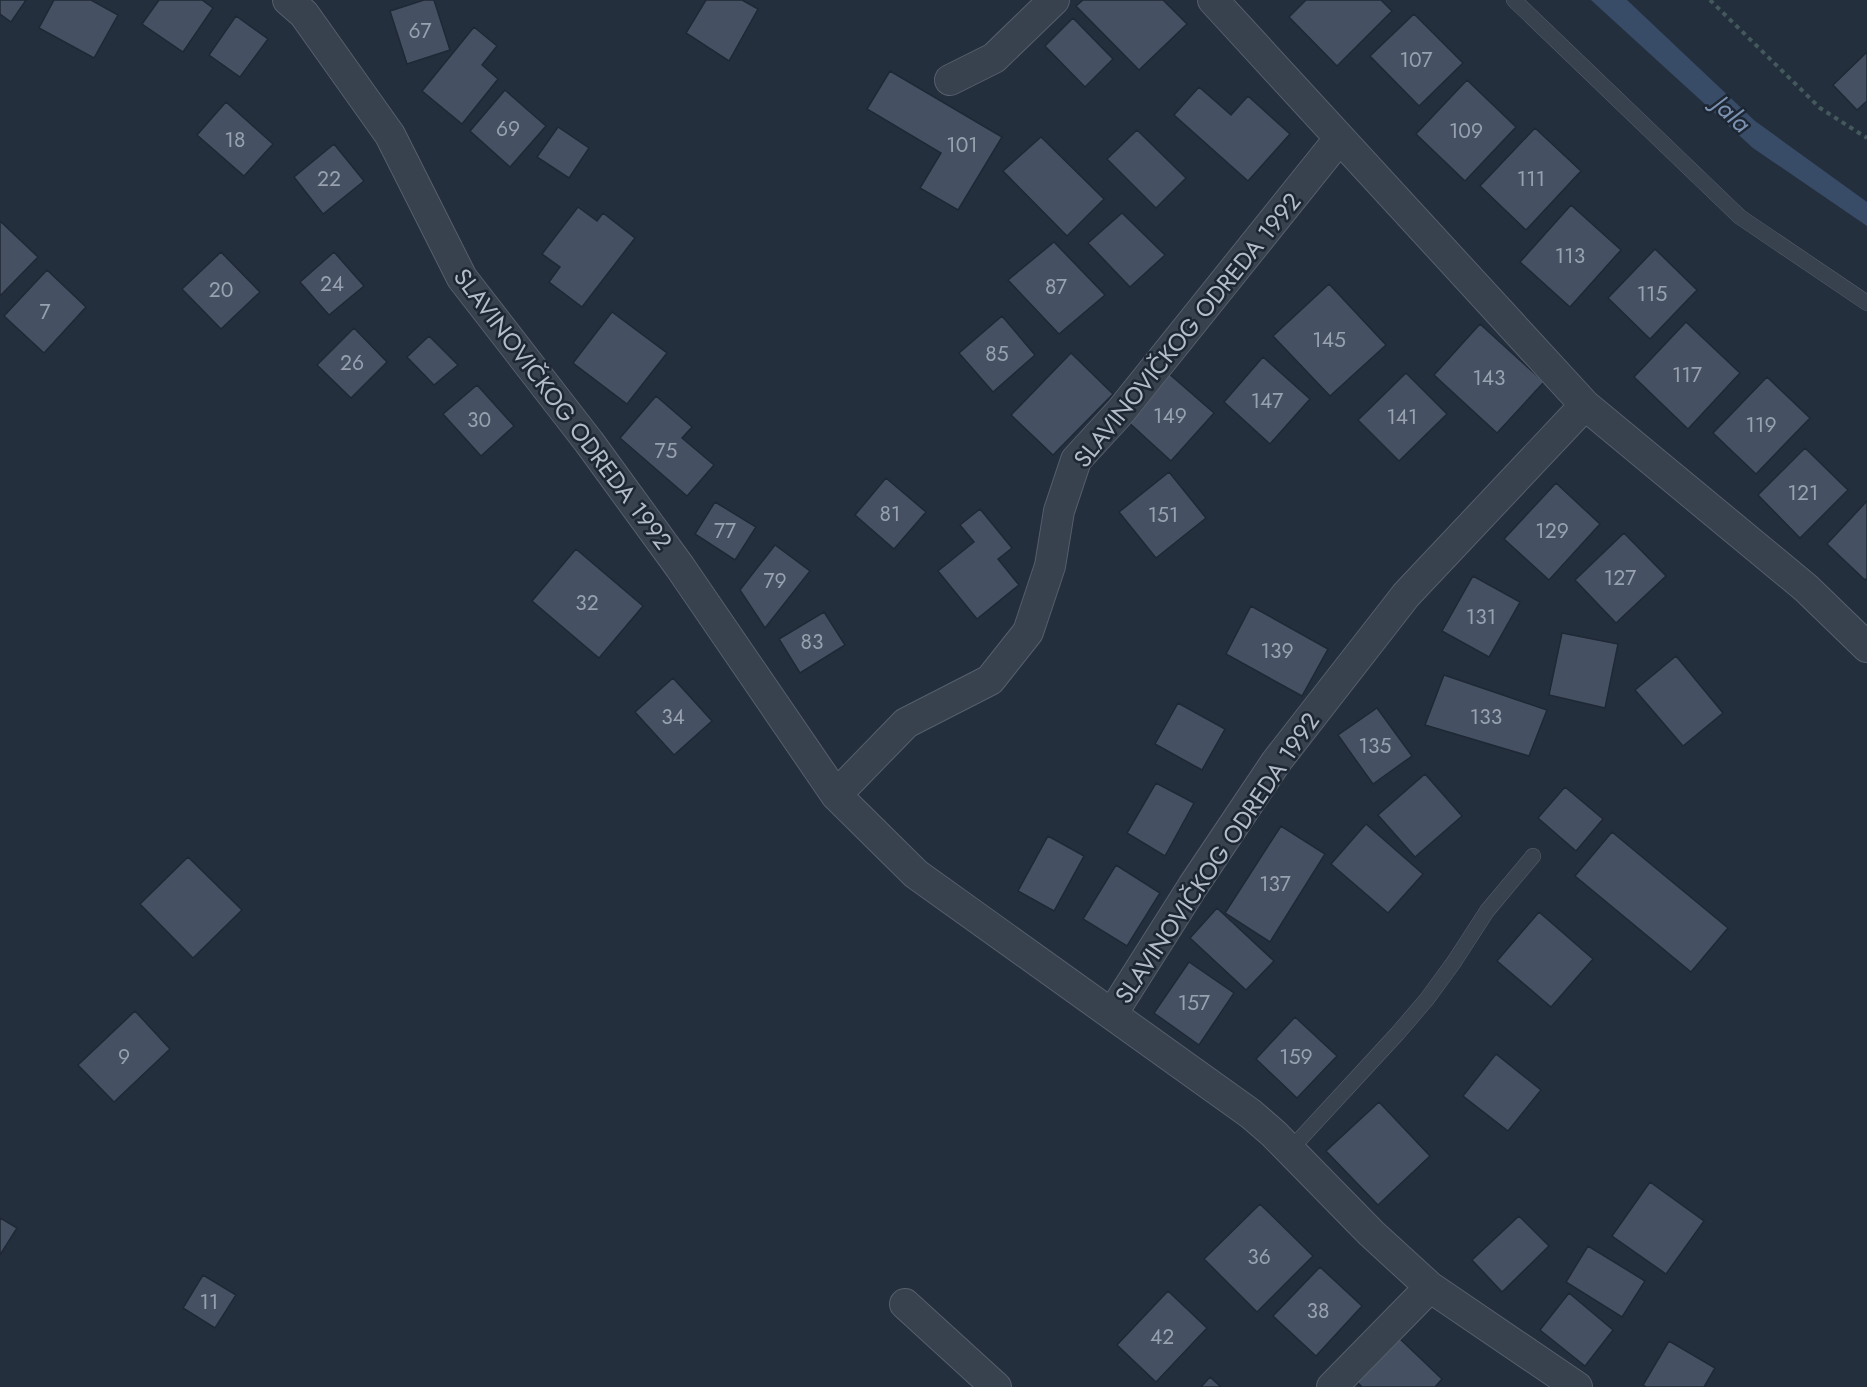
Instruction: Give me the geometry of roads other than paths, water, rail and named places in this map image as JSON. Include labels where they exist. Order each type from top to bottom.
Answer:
[{"type":"street","points":[[950,80],[994,58],[1054,0]]},
{"type":"street","points":[[1213,0],[1585,405],[1806,588],[1867,647]]},
{"type":"street","name":"SLAVINOVIČKOG ODREDA 1992","points":[[302,5],[390,135],[462,278],[589,442],[680,567],[836,795],[916,874],[1251,1114],[1274,1134],[1371,1233],[1430,1287],[1577,1387]]},
{"type":"street","name":"SLAVINOVIČKOG ODREDA 1992","points":[[836,795],[906,723],[990,680],[1028,632],[1050,566],[1059,511],[1076,460],[1121,411],[1339,139]]},
{"type":"street","name":"SLAVINOVIČKOG ODREDA 1992","points":[[1112,1014],[1193,886],[1276,762],[1406,595],[1585,405]]},
{"type":"street","points":[[1332,1387],[1430,1287]]},
{"type":"street","points":[[905,1304],[996,1387]]},
{"type":"lane","points":[[1514,0],[1740,217],[1867,303]]},
{"type":"lane","points":[[1289,1151],[1427,999],[1487,911],[1533,856]]},
{"type":"water","name":"Jala","points":[[1591,0],[1627,0],[1755,121],[1867,202],[1867,226],[1753,148]]}]
